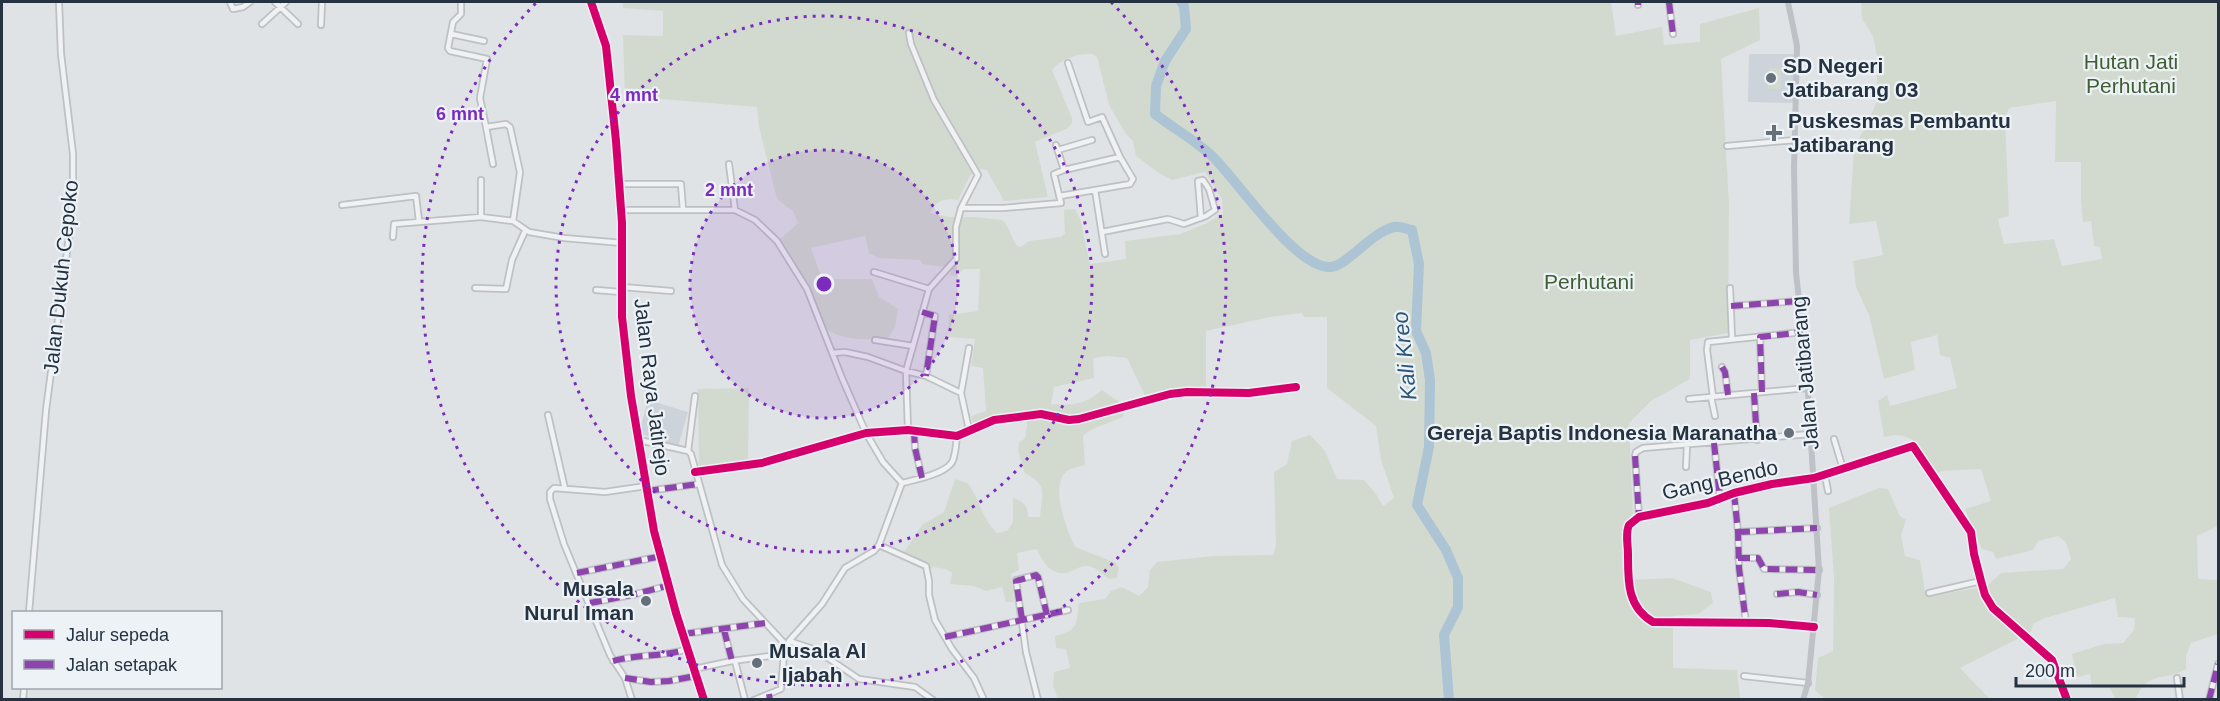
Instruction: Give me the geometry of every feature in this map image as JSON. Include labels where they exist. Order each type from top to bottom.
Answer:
[{"type":"main road","name":"Jalan Jatibarang","points":[[1788,2],[1796,34],[1796,273],[1803,332],[1819,570],[1808,683],[1803,699]]},
{"type":"street","name":"Jalan Dukuh Cepoko","points":[[29,611],[46,410],[70,229],[73,188],[73,154],[61,54],[58,2]]},
{"type":"street","points":[[230,2],[233,9],[243,7],[250,2]]},
{"type":"street","points":[[275,2],[298,24]]},
{"type":"street","points":[[262,24],[286,2]]},
{"type":"street","points":[[321,26],[322,2]]},
{"type":"street","points":[[461,2],[460,14],[453,22],[449,50],[487,59],[480,98],[493,164]]},
{"type":"street","name":"Jalan Raya Jatirejo","points":[[591,2],[606,46],[620,184],[626,354],[639,440],[654,531],[704,699]]},
{"type":"street","points":[[1669,2],[1673,34]]},
{"type":"street","points":[[908,430],[906,371],[922,312],[929,289],[956,259],[955,234],[961,208],[978,175],[934,99],[911,44],[909,33]]},
{"type":"street","points":[[451,34],[484,41]]},
{"type":"street","points":[[1060,196],[1130,184],[1133,179],[1102,117],[1088,122],[1068,63]]},
{"type":"street","points":[[486,127],[506,124],[510,127],[520,172],[513,221]]},
{"type":"street","points":[[1064,170],[1057,147],[1092,140]]},
{"type":"street","points":[[1727,146],[1795,140]]},
{"type":"street","points":[[961,208],[1059,204],[1061,202],[1054,174],[1120,157]]},
{"type":"street","points":[[729,164],[735,210]]},
{"type":"street","points":[[481,180],[481,217]]},
{"type":"street","points":[[1102,232],[1168,219],[1184,224],[1201,218],[1215,210],[1209,189],[1203,180],[1198,181],[1197,187],[1201,218]]},
{"type":"street","points":[[620,184],[681,184],[683,210]]},
{"type":"street","points":[[1095,190],[1105,254]]},
{"type":"street","points":[[342,205],[416,196],[419,222]]},
{"type":"street","points":[[621,210],[735,210],[755,220],[777,241],[807,290],[866,433],[883,462],[902,483]]},
{"type":"street","points":[[393,237],[394,224],[481,217],[513,221],[525,231],[564,238],[621,243]]},
{"type":"street","points":[[475,288],[506,289],[514,254],[525,231]]},
{"type":"street","points":[[874,272],[929,289]]},
{"type":"street","points":[[1730,288],[1732,339]]},
{"type":"street","points":[[596,290],[671,291]]},
{"type":"street","points":[[1731,306],[1800,301]]},
{"type":"street","points":[[922,312],[935,316],[926,376]]},
{"type":"street","points":[[1715,416],[1708,343],[1803,332]]},
{"type":"street","points":[[1760,337],[1761,392]]},
{"type":"street","points":[[875,340],[913,346]]},
{"type":"street","points":[[969,348],[962,393],[969,430]]},
{"type":"street","points":[[832,353],[845,352],[868,357],[926,376],[962,393]]},
{"type":"street","points":[[1722,367],[1725,372],[1728,395]]},
{"type":"street","points":[[695,472],[762,464],[866,433],[908,430],[957,436],[994,420],[1041,414],[1069,420],[1079,419],[1170,394],[1249,393],[1296,387]]},
{"type":"street","points":[[1689,399],[1807,388]]},
{"type":"street","points":[[1754,393],[1757,440]]},
{"type":"street","points":[[688,451],[695,396]]},
{"type":"street","points":[[548,414],[566,489]]},
{"type":"street","points":[[914,431],[915,448],[922,478]]},
{"type":"street","points":[[1810,434],[1648,447],[1636,452],[1637,518],[1627,528],[1627,580],[1632,600],[1645,617],[1653,622],[1769,623],[1814,627]]},
{"type":"street","points":[[902,483],[949,467],[953,460],[957,436]]},
{"type":"street","points":[[639,440],[688,451],[692,456],[722,565],[743,599],[765,623],[788,643],[816,650],[859,679],[915,687],[933,699]]},
{"type":"street","points":[[1834,440],[1843,469]]},
{"type":"street","points":[[1714,443],[1720,498]]},
{"type":"street","points":[[1686,467],[1688,445]]},
{"type":"street","name":"Gang Bendo","points":[[1637,518],[1772,484],[1814,478],[1914,447],[1971,532],[1981,581]]},
{"type":"street","points":[[1825,475],[1828,491]]},
{"type":"street","points":[[754,699],[770,697],[782,687],[784,654],[788,643],[822,604],[845,568],[874,551],[879,545],[902,483]]},
{"type":"street","points":[[632,699],[625,678],[613,661],[564,544],[550,499],[550,492],[554,488],[605,492],[698,484]]},
{"type":"street","points":[[1734,493],[1738,558],[1746,623]]},
{"type":"street","points":[[1738,532],[1817,528]]},
{"type":"street","points":[[879,545],[926,566],[929,595],[935,620],[974,678],[984,699]]},
{"type":"street","points":[[577,573],[662,556]]},
{"type":"street","points":[[1738,558],[1758,558],[1764,569],[1819,570]]},
{"type":"street","points":[[1038,699],[1026,652],[1016,581],[1036,575],[1038,577],[1047,615]]},
{"type":"street","points":[[1929,593],[1981,581],[1985,595],[1998,615],[2052,660],[2067,699]]},
{"type":"street","points":[[590,603],[648,592],[670,585]]},
{"type":"street","points":[[1777,594],[1798,592],[1818,595]]},
{"type":"street","points":[[945,637],[1068,610]]},
{"type":"street","points":[[683,634],[765,623]]},
{"type":"street","points":[[724,630],[745,699]]},
{"type":"street","points":[[613,661],[641,655],[671,654],[688,649]]},
{"type":"street","points":[[694,669],[784,654]]},
{"type":"street","points":[[2209,699],[2218,664]]},
{"type":"street","points":[[1744,675],[1808,683]]},
{"type":"street","points":[[625,678],[651,682],[696,676]]},
{"type":"street","points":[[2177,678],[2180,699]]},
{"type":"street","points":[[2210,693],[2218,692]]},
{"type":"shaded area","name":"SD Negeri Jatibarang 03","points":[[1749,54],[1795,54],[1794,103],[1748,102]]},
{"type":"shaded area","points":[[648,400],[688,412],[678,447],[639,433]]},
{"type":"green space","name":"Perhutani","points":[[623,2],[1611,2],[1616,36],[1662,27],[1664,45],[1700,42],[1700,24],[1759,8],[1760,40],[1721,59],[1729,204],[1728,333],[1690,340],[1690,379],[1651,401],[1629,423],[1633,514],[1624,524],[1627,580],[1672,578],[1711,592],[1713,603],[1698,614],[1673,616],[1673,668],[1737,670],[1740,699],[1058,699],[1053,686],[1054,672],[1070,668],[1066,649],[1056,648],[1055,636],[1072,629],[1079,603],[1105,599],[1111,591],[1122,587],[1139,596],[1148,587],[1150,570],[1157,562],[1213,556],[1273,555],[1276,545],[1274,472],[1287,464],[1292,441],[1310,435],[1325,451],[1337,479],[1364,480],[1383,506],[1394,498],[1381,460],[1376,426],[1327,388],[1327,317],[1304,317],[1302,313],[1270,317],[1206,331],[1206,396],[1165,398],[1148,402],[1127,358],[1108,356],[1093,358],[1094,378],[1054,387],[1051,404],[1078,403],[1102,390],[1118,401],[1124,416],[1092,429],[1083,436],[1085,465],[1067,471],[1062,478],[1061,508],[1075,547],[1116,563],[1119,568],[1117,578],[1109,579],[1088,566],[1067,573],[1059,573],[1050,569],[1037,549],[1017,553],[1019,570],[1011,574],[1014,602],[1006,602],[1002,587],[986,591],[974,586],[950,584],[952,573],[946,569],[933,567],[929,571],[923,561],[904,552],[922,525],[944,512],[955,479],[968,483],[988,522],[997,533],[1007,531],[1013,522],[1013,498],[1025,504],[1028,517],[1040,517],[1042,501],[1040,486],[1025,473],[1018,451],[1019,443],[1025,438],[1027,425],[1025,411],[974,425],[971,416],[986,411],[983,368],[971,366],[975,339],[948,337],[949,315],[978,311],[980,269],[964,269],[956,276],[950,275],[952,268],[922,264],[920,260],[878,258],[869,253],[865,236],[811,248],[822,279],[872,279],[879,297],[898,309],[895,328],[888,338],[847,337],[824,328],[807,286],[777,242],[798,223],[793,211],[777,199],[759,127],[757,107],[625,96],[623,35],[663,36],[663,11],[623,8]],"holes":[[[1093,54],[1097,57],[1109,105],[1126,134],[1133,141],[1136,156],[1172,180],[1205,172],[1222,199],[1223,214],[1180,234],[1125,241],[1126,259],[1090,264],[1080,218],[1075,209],[1064,210],[1065,233],[1061,237],[1029,241],[1021,247],[1016,245],[1002,220],[949,217],[930,213],[941,201],[958,200],[970,176],[980,169],[987,170],[1004,201],[1048,197],[1035,142],[1068,128],[1072,123],[1052,70],[1065,59],[1076,55]]]},
{"type":"green space","name":"Hutan Jati Perhutani","points":[[1861,2],[2218,2],[2218,526],[2197,536],[2198,579],[2218,580],[2218,634],[2191,643],[2186,656],[2186,669],[2146,683],[2136,698],[2115,699],[2110,688],[2092,688],[2090,674],[2077,677],[2072,654],[2104,644],[2123,643],[2134,630],[2135,618],[2118,617],[2115,598],[2045,618],[2033,624],[2031,632],[1960,668],[1990,699],[1825,699],[1815,690],[1818,658],[1833,651],[1834,579],[1829,508],[1879,488],[1888,489],[1900,516],[1906,520],[1901,535],[1905,556],[1920,560],[1926,597],[1987,586],[2001,573],[2063,569],[2071,559],[2066,542],[2058,536],[2038,541],[2033,550],[1996,559],[1993,552],[1982,549],[1965,509],[1991,501],[1981,469],[1941,471],[1936,474],[1922,450],[1911,439],[1895,435],[1884,437],[1878,401],[1887,395],[1890,406],[1957,388],[1950,358],[1940,355],[1937,335],[1911,342],[1915,370],[1884,379],[1869,315],[1856,287],[1853,261],[1883,255],[1876,221],[1849,224],[1854,149],[1877,102],[1877,57],[1873,36],[1862,19]],"holes":[[[2056,101],[2055,162],[2081,162],[2083,222],[2091,221],[2094,246],[2100,247],[2102,259],[2062,266],[2054,239],[2004,244],[1998,219],[2009,216],[2005,118],[2009,108]]]},
{"type":"green space","points":[[1769,68],[1781,68],[1780,89],[1768,89]]},
{"type":"green space","points":[[749,388],[748,466],[699,467],[698,389]]},
{"type":"waterway","name":"Kali Kreo","points":[[1181,2],[1184,6],[1186,29],[1165,61],[1156,86],[1155,114],[1208,152],[1284,238],[1299,253],[1314,263],[1328,267],[1335,266],[1385,230],[1396,227],[1412,230],[1419,264],[1416,331],[1426,353],[1430,380],[1429,447],[1417,505],[1446,550],[1458,578],[1458,607],[1444,635],[1449,700]]},
{"type":"marked path","points":[[1669,2],[1673,34]]},
{"type":"marked path","points":[[1731,306],[1800,301]]},
{"type":"marked path","points":[[922,312],[935,316],[926,376]]},
{"type":"marked path","points":[[1762,392],[1760,337],[1803,332]]},
{"type":"marked path","points":[[1722,367],[1725,372],[1728,395]]},
{"type":"marked path","points":[[1754,393],[1757,440]]},
{"type":"marked path","points":[[914,431],[915,448],[922,478]]},
{"type":"marked path","points":[[1714,443],[1720,498]]},
{"type":"marked path","points":[[1635,456],[1639,517],[1636,518]]},
{"type":"marked path","points":[[647,491],[698,484]]},
{"type":"marked path","points":[[1734,493],[1739,568],[1746,623],[1742,623]]},
{"type":"marked path","points":[[1738,532],[1817,528]]},
{"type":"marked path","points":[[577,573],[662,556]]},
{"type":"marked path","points":[[1738,558],[1758,558],[1764,569],[1819,570]]},
{"type":"marked path","points":[[1022,619],[1016,581],[1036,575],[1047,615]]},
{"type":"marked path","points":[[590,603],[670,585]]},
{"type":"marked path","points":[[1777,594],[1798,592],[1817,595]]},
{"type":"marked path","points":[[945,637],[1068,610]]},
{"type":"marked path","points":[[683,634],[765,623]]},
{"type":"marked path","points":[[724,630],[732,661]]},
{"type":"marked path","points":[[613,661],[688,649]]},
{"type":"marked path","points":[[2209,700],[2218,664]]},
{"type":"marked path","points":[[625,678],[651,682],[696,676]]},
{"type":"marked path","points":[[769,694],[770,700]]},
{"type":"cycle path","points":[[591,2],[606,46],[616,141],[622,223],[622,317],[631,396],[654,531],[676,613],[704,700]]},
{"type":"cycle path","points":[[695,472],[762,463],[866,433],[908,430],[957,436],[994,420],[1041,414],[1069,420],[1079,419],[1170,394],[1249,393],[1296,387]]},
{"type":"cycle path","points":[[1814,627],[1769,623],[1653,622],[1638,609],[1631,593],[1628,574],[1627,532],[1629,525],[1639,517],[1708,503],[1734,493],[1772,484],[1814,478],[1913,446],[1971,532],[1974,554],[1985,595],[1993,608],[2052,660],[2067,700]]},
{"type":"place","name":"SD Negeri Jatibarang 03","points":[[1771,78]]},
{"type":"place","name":"Puskesmas Pembantu Jatibarang","points":[[1774,133]]},
{"type":"place","name":"Gereja Baptis Indonesia Maranatha","points":[[1789,433]]},
{"type":"place","name":"Musala Nurul Iman","points":[[646,601]]},
{"type":"place","name":"Musala Al - Ijabah","points":[[757,663]]}]
